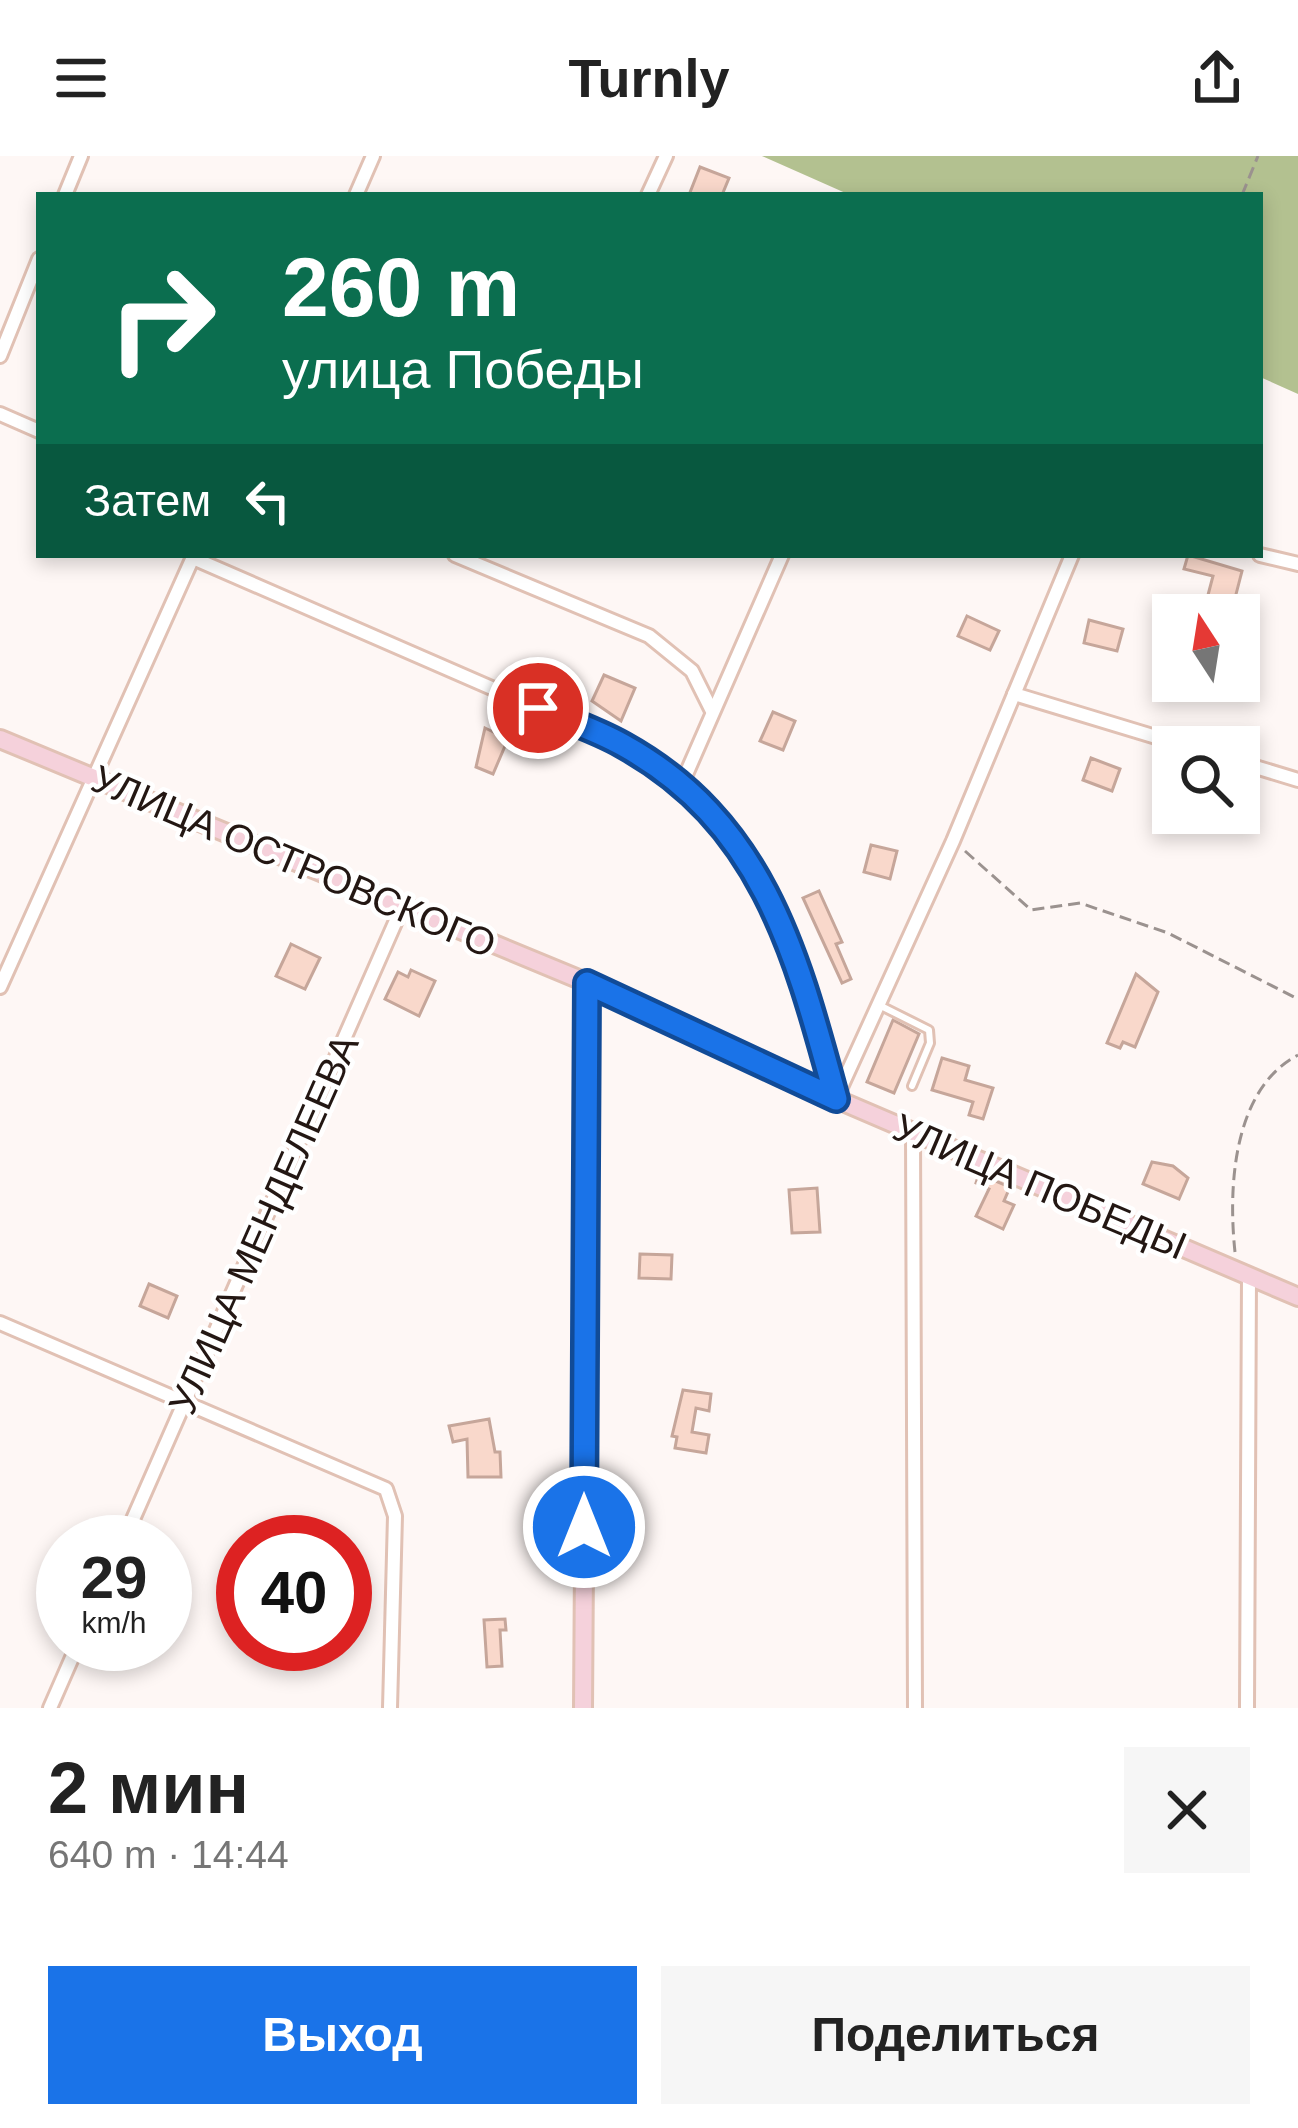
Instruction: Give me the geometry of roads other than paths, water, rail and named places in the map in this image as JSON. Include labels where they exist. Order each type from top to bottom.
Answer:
[{"type":"main road","name":"УЛИЦА ОСТРОВСКОГО","points":[[0,739],[587,983]]},
{"type":"main road","name":"УЛИЦА ПОБЕДЫ","points":[[587,983],[836,1099],[1298,1297]]},
{"type":"main road","points":[[584,1708],[587,983]]},
{"type":"street","points":[[66,192],[81,156]]},
{"type":"street","points":[[357,192],[373,156]]},
{"type":"street","points":[[649,192],[666,156]]},
{"type":"street","points":[[0,356],[36,266]]},
{"type":"street","points":[[0,414],[36,430]]},
{"type":"street","points":[[1263,556],[1298,564]]},
{"type":"street","points":[[0,987],[192,558]]},
{"type":"street","points":[[198,558],[625,746],[680,788],[739,848],[787,931],[836,1099]]},
{"type":"street","points":[[680,788],[781,558]]},
{"type":"street","points":[[836,1099],[953,841],[1071,558]]},
{"type":"street","points":[[486,561],[650,636],[692,671],[712,712]]},
{"type":"street","points":[[1014,694],[1152,736]]},
{"type":"street","points":[[1260,768],[1298,780]]},
{"type":"street","name":"УЛИЦА МЕНДЕЛЕЕВА","points":[[135,1515],[402,907]]},
{"type":"street","points":[[913,1131],[915,1708]]},
{"type":"street","points":[[1243,1273],[1246,1708]]},
{"type":"street","points":[[0,1323],[183,1406],[386,1489],[394,1516],[390,1708]]},
{"type":"street","points":[[50,1708],[66,1671]]},
{"type":"lane","points":[[881,1006],[929,1030],[930,1043],[912,1086]]}]
